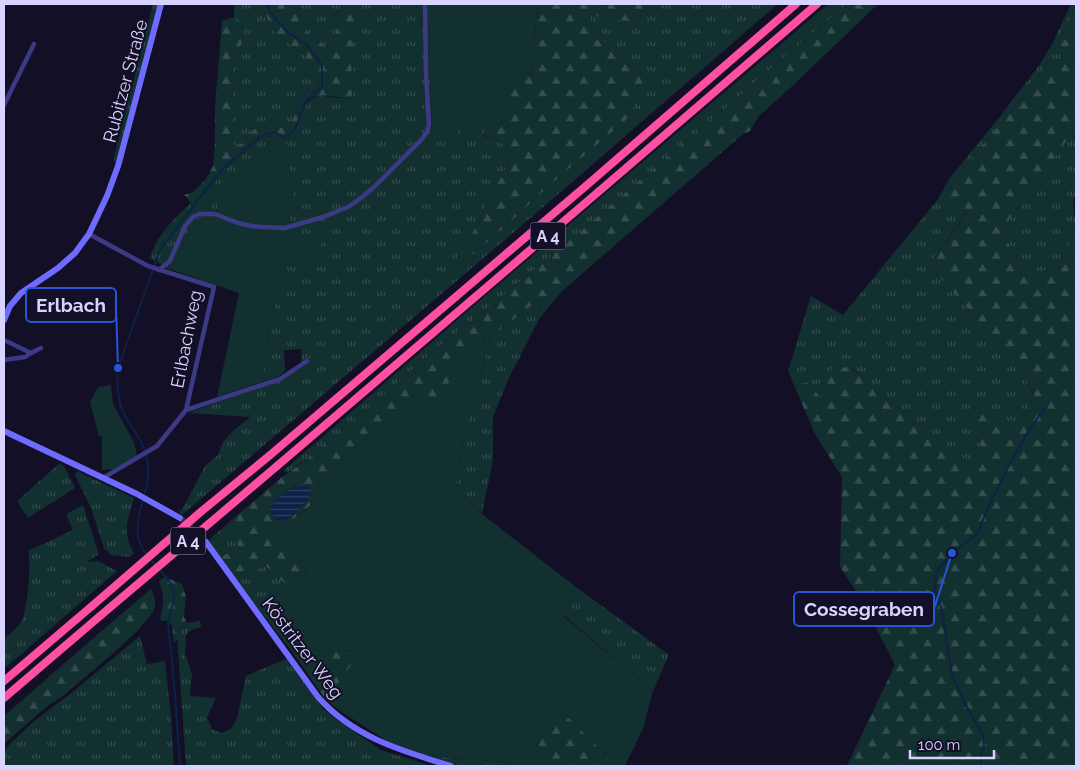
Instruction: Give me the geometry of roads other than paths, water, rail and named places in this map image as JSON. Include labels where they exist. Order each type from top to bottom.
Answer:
[{"type":"highway","name":"A 4","points":[[4,681],[594,179],[796,4]]},
{"type":"highway","name":"A 4","points":[[4,698],[817,4]]},
{"type":"main road","name":"Rubitzer Straße","points":[[4,320],[10,306],[21,293],[58,268],[75,252],[89,234],[107,196],[118,166],[161,4]]},
{"type":"main road","points":[[4,431],[136,494],[180,518]]},
{"type":"main road","name":"Köstritzer Weg","points":[[206,542],[328,709],[365,735],[384,744],[450,766]]},
{"type":"street","points":[[157,269],[170,261],[185,226],[193,217],[199,214],[215,214],[251,226],[284,228],[323,217],[348,207],[374,187],[427,132],[429,124],[425,4]]},
{"type":"street","points":[[4,105],[34,44]]},
{"type":"street","name":"Erlbachweg","points":[[89,234],[148,266],[214,287],[186,410]]},
{"type":"street","points":[[4,340],[31,353]]},
{"type":"street","points":[[4,360],[25,357],[41,348]]},
{"type":"street","points":[[103,478],[157,446],[186,410],[280,379],[307,361]]},
{"type":"water","points":[[303,484],[308,487],[311,493],[304,505],[289,518],[279,520],[274,517],[270,508],[276,500],[289,490]]},
{"type":"waterway","points":[[144,496],[148,475],[146,454],[121,408],[118,390],[118,368],[160,250],[225,166],[262,135],[275,132],[284,138],[295,130],[303,106],[311,95],[322,87],[322,65],[306,44],[287,32],[266,4]]},
{"type":"waterway","points":[[981,766],[981,756],[984,747],[983,735],[952,676],[942,610],[935,590],[936,572],[952,553],[977,534],[1013,458],[1027,433],[1044,409]]},
{"type":"waterway","points":[[143,500],[139,514],[138,536],[147,555]]},
{"type":"waterway","points":[[150,559],[157,566]]},
{"type":"waterway","points":[[160,570],[173,588],[174,598],[168,622],[180,766]]},
{"type":"tunnel","points":[[180,518],[206,542]]},
{"type":"place","name":"Erlbach","points":[[118,368]]},
{"type":"place","name":"Cossegraben","points":[[952,553]]}]
